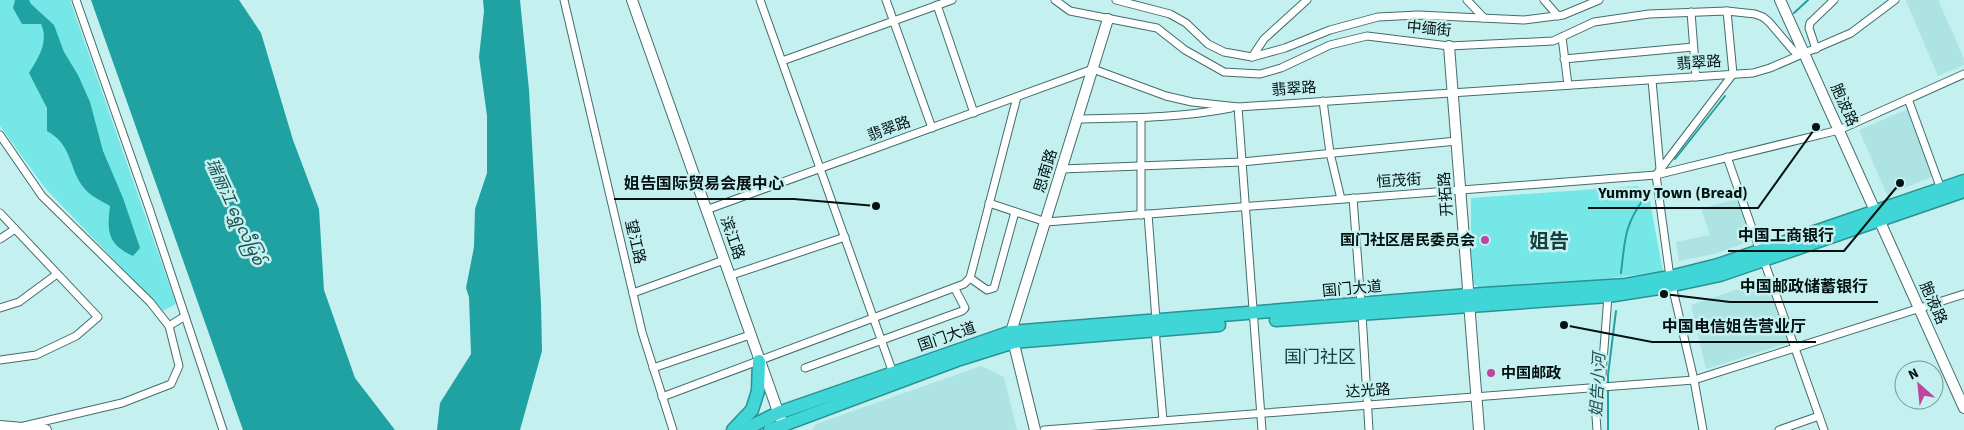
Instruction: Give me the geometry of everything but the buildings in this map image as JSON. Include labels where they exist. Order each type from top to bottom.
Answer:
[{"type":"highway","name":"国门大道","points":[[1877,216],[1941,188],[1964,181]]},
{"type":"highway","name":"国门大道","points":[[1469,300],[1608,296],[1671,281],[1718,265],[1762,256],[1877,216],[1964,191]]},
{"type":"highway","name":"国门大道","points":[[770,430],[893,373],[1012,337],[1469,300],[1671,281]]},
{"type":"highway","name":"国门大道","points":[[744,430],[782,423],[960,359],[1012,337]]},
{"type":"highway","points":[[733,430],[752,410],[758,391],[759,361]]},
{"type":"street","points":[[76,0],[146,199],[223,430]]},
{"type":"street","name":"望江路","points":[[564,0],[633,293],[653,368],[673,430]]},
{"type":"street","name":"滨江路","points":[[632,0],[782,423]]},
{"type":"street","points":[[760,0],[893,373]]},
{"type":"street","points":[[886,0],[932,128]]},
{"type":"street","points":[[782,61],[952,0]]},
{"type":"street","name":"中缅街","points":[[1055,0],[1070,11],[1157,28],[1185,50],[1224,72],[1260,74],[1281,68],[1330,45],[1367,36],[1449,46],[1554,40],[1594,22],[1649,14],[1691,12],[1728,11],[1755,14],[1769,22],[1792,50],[1796,53],[1805,53]]},
{"type":"street","points":[[1119,0],[1170,14],[1186,24],[1208,44],[1224,52],[1252,57],[1285,48],[1330,30],[1378,17],[1418,15],[1524,20],[1558,16],[1599,0]]},
{"type":"street","points":[[1252,57],[1264,38],[1307,0]]},
{"type":"street","points":[[1467,0],[1484,18]]},
{"type":"street","points":[[1544,0],[1558,16]]},
{"type":"street","name":"胞波路","points":[[1781,0],[1877,216]]},
{"type":"street","points":[[1816,49],[1809,28],[1810,23],[1834,0]]},
{"type":"street","name":"翡翠路","points":[[706,210],[1093,69],[1166,96],[1192,102],[1238,107],[1753,73],[1816,49],[1851,33],[1895,0]]},
{"type":"street","points":[[937,5],[974,113]]},
{"type":"street","points":[[1658,172],[1733,74],[1728,11]]},
{"type":"street","points":[[1691,12],[1696,77]]},
{"type":"street","name":"思南路","points":[[1012,337],[1108,19]]},
{"type":"street","points":[[1562,37],[1568,85]]},
{"type":"street","name":"开拓路","points":[[1449,46],[1479,430]]},
{"type":"street","points":[[1564,59],[1694,47]]},
{"type":"street","name":"恒茂街","points":[[989,203],[1046,222],[1460,190],[1658,172],[1839,130],[1964,74]]},
{"type":"street","points":[[1652,80],[1658,172],[1671,281],[1694,380],[1703,430]]},
{"type":"street","points":[[662,397],[964,284],[970,278],[1017,97]]},
{"type":"street","points":[[1908,99],[1941,188]]},
{"type":"street","points":[[1323,101],[1330,153],[1341,199]]},
{"type":"street","points":[[1078,119],[1141,118],[1206,113],[1238,107],[1262,430]]},
{"type":"street","points":[[1141,118],[1141,166],[1162,420]]},
{"type":"street","points":[[0,135],[42,196],[150,302],[169,326],[179,366],[171,384],[122,403],[21,426]]},
{"type":"street","points":[[1062,169],[1242,162],[1456,141]]},
{"type":"street","points":[[1727,157],[1824,430]]},
{"type":"street","points":[[1353,198],[1369,430]]},
{"type":"street","points":[[970,278],[987,290],[994,288],[1015,212]]},
{"type":"street","points":[[0,213],[98,317],[76,336],[36,355],[0,360]]},
{"type":"street","name":"胞液路","points":[[1877,216],[1964,408]]},
{"type":"street","points":[[0,239],[16,229]]},
{"type":"street","points":[[729,276],[844,236]]},
{"type":"street","points":[[633,293],[724,260]]},
{"type":"street","points":[[0,308],[19,302],[57,274]]},
{"type":"street","points":[[805,368],[962,311],[965,308],[964,304],[954,289]]},
{"type":"street","name":"达光路","points":[[1044,430],[1694,380],[1964,294]]},
{"type":"street","points":[[1597,430],[1599,387],[1608,296]]},
{"type":"street","points":[[169,326],[185,316]]},
{"type":"street","points":[[653,368],[750,335]]},
{"type":"street","points":[[1012,337],[1035,430]]},
{"type":"street","points":[[1779,430],[1819,416]]},
{"type":"street","points":[[0,426],[21,426],[46,430]]},
{"type":"shaded area","points":[[0,0],[70,0],[176,304],[163,311],[45,188],[0,126]]},
{"type":"shaded area","points":[[1907,0],[1938,0],[1964,59],[1964,65],[1938,76]]},
{"type":"shaded area","points":[[1908,109],[1934,176],[1887,195],[1859,130]]},
{"type":"shaded area","points":[[1637,186],[1648,191],[1663,272],[1488,292],[1471,283],[1471,198]]},
{"type":"shaded area","points":[[1738,198],[1754,240],[1714,254],[1679,261],[1676,242],[1710,235],[1701,209]]},
{"type":"shaded area","points":[[1765,280],[1788,343],[1706,369],[1691,305]]},
{"type":"shaded area","points":[[981,366],[1004,377],[1017,430],[812,430],[816,424]]},
{"type":"water","points":[[15,0],[29,0],[54,25],[64,52],[78,75],[90,102],[103,151],[123,198],[140,248],[133,256],[118,247],[111,236],[109,230],[110,206],[84,188],[62,143],[47,131],[47,108],[29,73],[42,49],[43,30],[41,24],[22,24],[13,8]]},
{"type":"water","name":"瑞丽江 ရွှေလီမြစ်","points":[[91,0],[239,0],[261,33],[293,140],[319,209],[324,290],[355,378],[395,430],[243,430]]},
{"type":"water","points":[[483,0],[520,0],[529,90],[542,351],[520,430],[437,430],[440,403],[471,354],[469,297],[466,288],[474,247],[475,209],[487,173],[487,116],[479,57],[484,11]]},
{"type":"waterway","name":"姐告小河","points":[[1794,13],[1808,0]]},
{"type":"waterway","name":"姐告小河","points":[[1675,159],[1725,96]]},
{"type":"waterway","name":"姐告小河","points":[[1621,273],[1629,225],[1645,197]]},
{"type":"waterway","name":"姐告小河","points":[[1608,430],[1608,375],[1616,311]]},
{"type":"place","name":"Yummy Town (Bread)","points":[[1816,127]]},
{"type":"place","name":"中国工商银行","points":[[1900,183]]},
{"type":"place","name":"姐告国际贸易会展中心","points":[[876,206]]},
{"type":"place","name":"国门社区居民委员会","points":[[1485,240]]},
{"type":"place","name":"中国邮政储蓄银行","points":[[1664,294]]},
{"type":"place","name":"中国电信姐告营业厅","points":[[1564,325]]},
{"type":"place","name":"中国邮政","points":[[1491,373]]},
{"type":"district","name":"姐告","points":[[1549,242]]},
{"type":"district","name":"国门社区","points":[[1320,357]]}]
